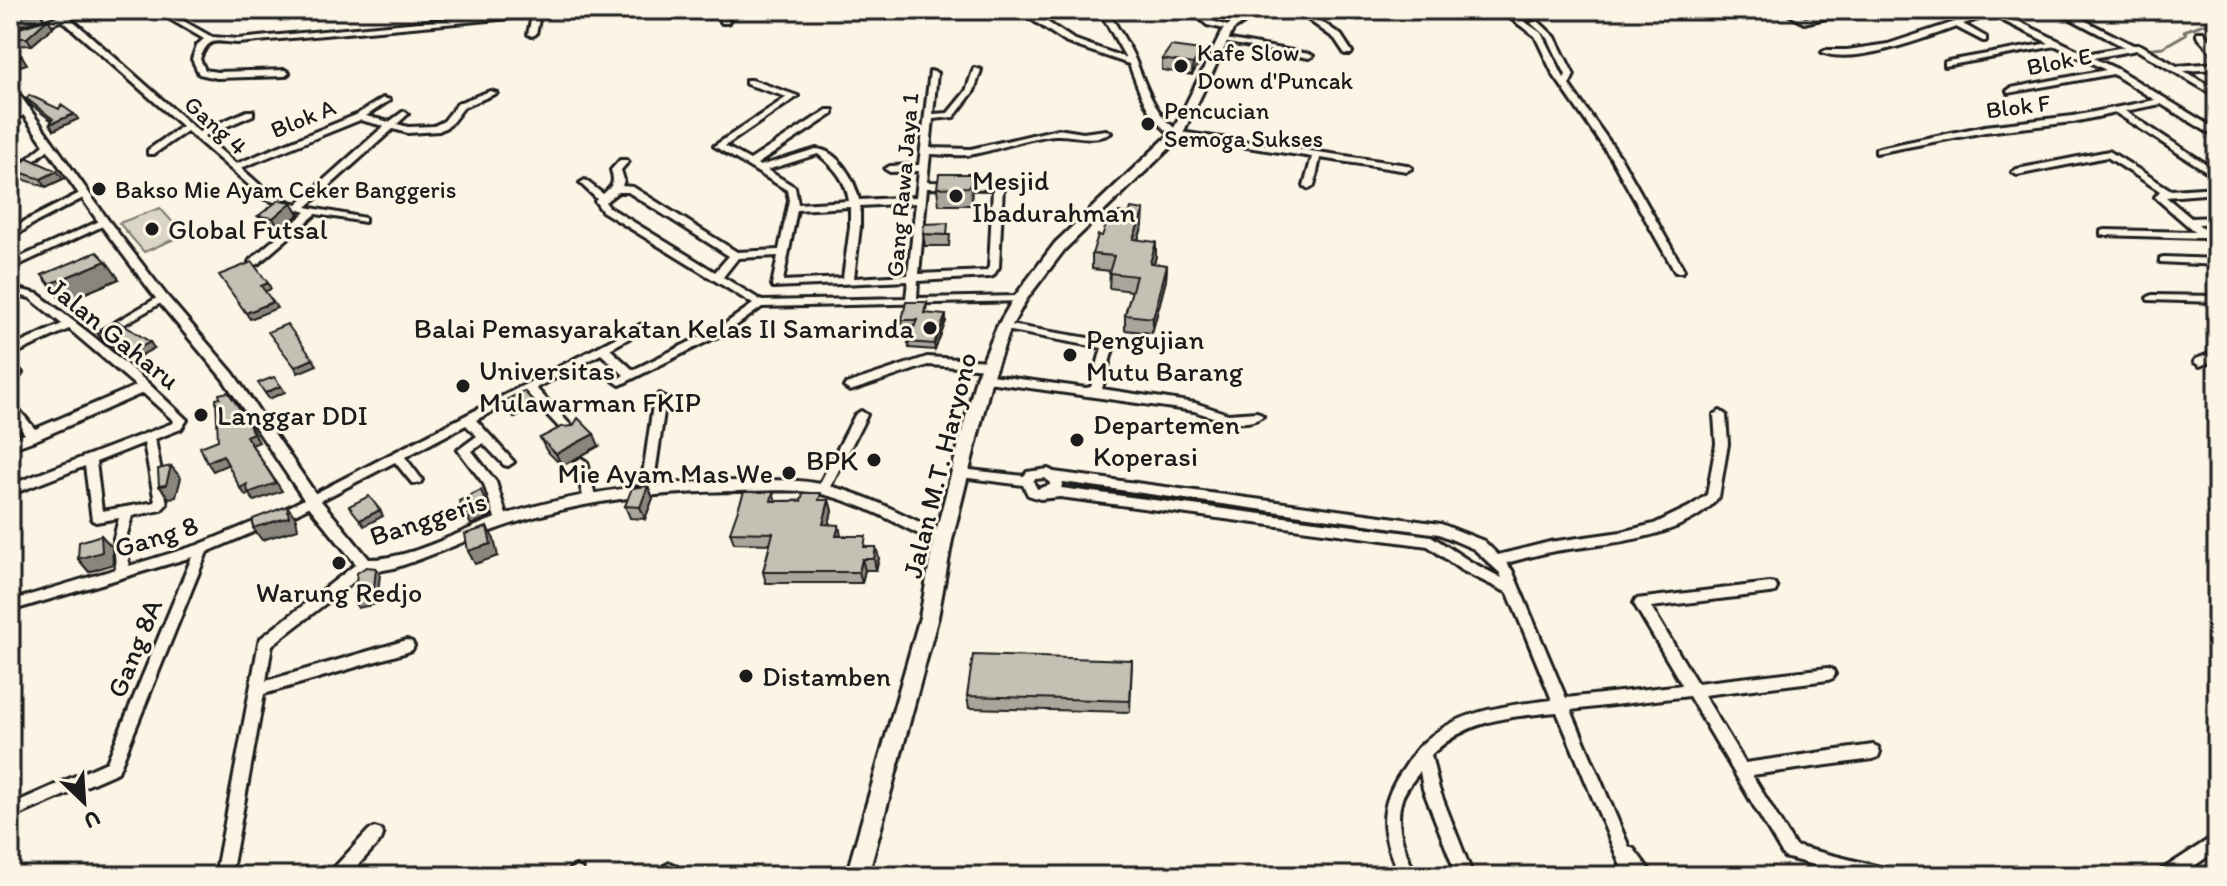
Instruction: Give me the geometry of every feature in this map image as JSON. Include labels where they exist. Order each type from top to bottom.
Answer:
[{"type":"main road","points":[[1226,34],[1258,10]]},
{"type":"main road","name":"Jalan M.T. Haryono","points":[[857,876],[929,617],[943,540],[986,371],[1004,327],[1020,299],[1060,246],[1177,134],[1226,34]]},
{"type":"street","points":[[12,33],[88,10]]},
{"type":"street","points":[[158,10],[210,39],[238,41],[574,10]]},
{"type":"street","points":[[455,20],[459,10]]},
{"type":"street","points":[[716,10],[725,21]]},
{"type":"street","points":[[1103,10],[1133,63],[1140,89],[1161,123],[1177,134],[1316,157],[1407,168]]},
{"type":"street","points":[[1194,10],[1226,34],[1309,56]]},
{"type":"street","points":[[1299,10],[1338,37],[1348,52]]},
{"type":"street","points":[[1503,10],[1538,35],[1557,74],[1616,158],[1679,270]]},
{"type":"street","points":[[1515,10],[1551,37],[1570,75],[1566,84]]},
{"type":"street","points":[[1785,10],[1804,21],[1856,10]]},
{"type":"street","points":[[2058,10],[2149,53],[2217,94]]},
{"type":"street","points":[[1025,11],[1070,41],[1133,63]]},
{"type":"street","points":[[1826,52],[1847,53],[1887,45],[1989,11],[2114,71],[2217,134]]},
{"type":"street","points":[[532,34],[537,13]]},
{"type":"street","name":"Gang 4","points":[[71,14],[188,126],[268,197],[298,208],[362,220]]},
{"type":"street","points":[[1955,23],[1983,39]]},
{"type":"street","points":[[2200,34],[2217,53]]},
{"type":"street","points":[[210,39],[201,45],[196,59],[202,72],[217,75],[285,73]]},
{"type":"street","points":[[1948,64],[2056,44]]},
{"type":"street","points":[[2085,57],[2134,47]]},
{"type":"street","points":[[2175,69],[2217,66]]},
{"type":"street","points":[[928,117],[951,115],[970,91],[977,70]]},
{"type":"street","name":"Blok E","points":[[2011,91],[2114,71]]},
{"type":"street","name":"Gang Rawa Jaya 1","points":[[911,301],[933,73]]},
{"type":"street","points":[[2190,78],[2210,80]]},
{"type":"street","points":[[749,82],[794,96],[719,146],[792,189],[792,207],[777,285],[984,276],[993,272],[998,186],[922,185]]},
{"type":"street","name":"Banggeris","points":[[10,91],[27,110],[104,222],[162,298],[228,376],[312,500],[365,565],[392,562],[502,521],[589,496],[647,488],[797,486],[823,489],[881,510],[943,540]]},
{"type":"street","points":[[359,117],[408,130],[441,128],[461,105],[493,93]]},
{"type":"street","name":"Blok A","points":[[234,168],[359,117],[386,100]]},
{"type":"street","name":"Blok F","points":[[1879,151],[1985,129],[2039,121],[2063,121],[2161,101]]},
{"type":"street","points":[[10,119],[27,110]]},
{"type":"street","points":[[2117,110],[2217,175]]},
{"type":"street","points":[[752,163],[830,112]]},
{"type":"street","points":[[199,135],[250,113]]},
{"type":"street","points":[[298,208],[404,114]]},
{"type":"street","points":[[151,152],[188,126]]},
{"type":"street","points":[[927,151],[971,152],[1058,132],[1083,136],[1106,133]]},
{"type":"street","points":[[10,178],[49,144]]},
{"type":"street","points":[[762,169],[822,152],[849,179],[857,204],[848,282]]},
{"type":"street","points":[[2017,172],[2109,154],[2169,193]]},
{"type":"street","points":[[1309,186],[1316,157]]},
{"type":"street","points":[[616,189],[619,180],[616,170],[623,162]]},
{"type":"street","points":[[890,169],[924,168]]},
{"type":"street","points":[[585,183],[601,197],[605,209],[760,304],[1020,299]]},
{"type":"street","points":[[601,197],[616,189],[630,189],[735,255],[781,253]]},
{"type":"street","points":[[2217,190],[2169,193],[2160,197],[2217,245]]},
{"type":"street","points":[[10,237],[28,223],[84,194]]},
{"type":"street","points":[[792,207],[920,200]]},
{"type":"street","points":[[254,262],[314,211]]},
{"type":"street","points":[[2188,221],[2217,220]]},
{"type":"street","points":[[10,266],[104,222]]},
{"type":"street","points":[[2105,233],[2205,235]]},
{"type":"street","points":[[716,278],[735,255]]},
{"type":"street","points":[[2164,260],[2217,262]]},
{"type":"street","name":"Jalan Gaharu","points":[[10,290],[34,296],[90,340],[181,420],[149,437]]},
{"type":"street","points":[[90,340],[162,298]]},
{"type":"street","points":[[2152,298],[2217,299]]},
{"type":"street","points":[[603,349],[626,378],[737,322],[760,304]]},
{"type":"street","points":[[10,352],[68,325]]},
{"type":"street","name":"Gang 8","points":[[10,606],[202,549],[312,500],[644,327]]},
{"type":"street","points":[[1004,327],[1108,345],[1093,392]]},
{"type":"street","points":[[2200,362],[2217,355]]},
{"type":"street","points":[[850,387],[927,361],[1093,392],[1180,404],[1228,418],[1257,416]]},
{"type":"street","points":[[10,445],[145,387]]},
{"type":"street","points":[[529,388],[572,434]]},
{"type":"street","points":[[647,488],[660,398]]},
{"type":"street","points":[[10,407],[34,436]]},
{"type":"street","points":[[823,489],[861,415]]},
{"type":"street","points":[[1498,560],[1558,546],[1648,532],[1669,526],[1694,512],[1713,497],[1722,444],[1720,415]]},
{"type":"street","points":[[468,419],[508,462]]},
{"type":"street","points":[[10,490],[149,437],[161,504],[126,514],[96,517],[90,460]]},
{"type":"street","points":[[484,437],[465,446],[464,450],[490,482],[502,521]]},
{"type":"street","points":[[397,456],[416,480]]},
{"type":"street","points":[[581,462],[589,496]]},
{"type":"street","points":[[961,473],[1027,481],[1039,472],[1433,534],[1466,566],[1510,588]]},
{"type":"street","points":[[1054,476],[1057,482],[1054,492]]},
{"type":"street","points":[[1027,481],[1032,492],[1467,538],[1498,560],[1563,706],[1633,876]]},
{"type":"street","points":[[123,572],[120,538],[126,514]]},
{"type":"street","name":"Gang 8A","points":[[10,812],[113,767],[202,549]]},
{"type":"street","points":[[223,876],[263,647],[269,637],[365,565]]},
{"type":"street","points":[[1770,588],[1641,603],[1790,852],[1884,876]]},
{"type":"street","points":[[256,690],[407,646]]},
{"type":"street","points":[[1408,876],[1396,847],[1393,801],[1423,751],[1440,735],[1475,717],[1828,674]]},
{"type":"street","points":[[1423,751],[1431,789],[1465,876]]},
{"type":"street","points":[[1740,770],[1873,752]]},
{"type":"street","points":[[337,876],[375,835]]},
{"type":"street","points":[[1616,839],[1646,876]]},
{"type":"street","points":[[2166,876],[2217,841]]},
{"type":"shaded area","name":"Global Futsal","points":[[160,208],[184,235],[144,252],[119,223]]},
{"type":"building","points":[[17,10],[23,15],[39,11],[10,20],[10,11]]},
{"type":"building","points":[[48,19],[27,38],[10,38],[10,31]]},
{"type":"building","points":[[10,46],[22,56],[10,60]]},
{"type":"building","points":[[1171,46],[1201,50],[1193,64],[1162,59]]},
{"type":"building","points":[[29,95],[59,109],[61,105],[74,114],[50,124],[53,119],[27,99]]},
{"type":"building","points":[[28,158],[57,171],[41,179],[13,170]]},
{"type":"building","points":[[939,174],[971,174],[970,187],[937,188]]},
{"type":"building","points":[[279,200],[292,202],[273,218],[258,216]]},
{"type":"building","points":[[1131,208],[1144,210],[1133,239],[1156,242],[1150,263],[1167,265],[1153,318],[1125,315],[1136,276],[1109,273],[1114,256],[1092,254],[1098,235],[1102,236],[1109,217],[1117,218],[1119,212],[1129,214]]},
{"type":"building","points":[[948,223],[947,235],[923,234],[924,224]]},
{"type":"building","points":[[97,252],[106,261],[50,284],[42,275]]},
{"type":"building","points":[[252,262],[268,283],[261,286],[273,302],[246,313],[219,275]]},
{"type":"building","name":"Balai Pemasyarakatan Kelas II Samarinda","points":[[906,302],[927,302],[924,313],[946,315],[934,344],[908,342],[917,320],[902,320]]},
{"type":"building","points":[[119,322],[150,342],[125,356],[98,334]]},
{"type":"building","points":[[287,324],[313,359],[295,367],[268,332]]},
{"type":"building","points":[[274,377],[281,386],[265,393],[258,383]]},
{"type":"building","points":[[524,391],[533,401],[512,412],[502,402]]},
{"type":"building","points":[[228,392],[253,433],[246,436],[276,483],[248,493],[247,484],[240,488],[223,455],[207,462],[200,447],[218,440],[216,399],[220,398],[219,394]]},
{"type":"building","points":[[578,418],[594,434],[556,454],[540,438],[561,427],[573,426]]},
{"type":"building","points":[[171,466],[166,485],[159,486],[158,469]]},
{"type":"building","points":[[648,486],[640,507],[625,506],[632,488]]},
{"type":"building","points":[[481,490],[488,510],[468,519],[459,501]]},
{"type":"building","points":[[744,492],[773,492],[771,501],[801,501],[803,493],[821,493],[819,500],[829,500],[823,524],[839,525],[836,536],[866,536],[864,547],[876,547],[874,559],[862,559],[859,572],[763,572],[773,533],[730,532]]},
{"type":"building","points":[[369,496],[380,510],[360,520],[349,506]]},
{"type":"building","points":[[287,506],[289,517],[253,528],[253,519]]},
{"type":"building","points":[[487,527],[491,544],[468,551],[465,534]]},
{"type":"building","points":[[101,535],[102,552],[78,559],[79,542]]},
{"type":"building","points":[[366,567],[376,568],[373,598],[354,602],[357,573]]},
{"type":"building","points":[[973,655],[1132,660],[1130,701],[967,696]]},
{"type":"waterway","points":[[2137,50],[2163,47],[2186,34],[2184,31],[2207,23],[2211,16],[2205,10]]},
{"type":"place","name":"Kafe Slow Down d'Puncak","points":[[1181,66]]},
{"type":"place","name":"Pencucian Semoga Sukses","points":[[1148,124]]},
{"type":"place","name":"Bakso Mie Ayam Ceker Banggeris","points":[[99,189]]},
{"type":"place","name":"Mesjid Ibadurahman","points":[[956,196]]},
{"type":"place","name":"Global Futsal","points":[[152,229]]},
{"type":"place","name":"Balai Pemasyarakatan Kelas II Samarinda","points":[[930,328]]},
{"type":"place","name":"Pengujian Mutu Barang","points":[[1070,355]]},
{"type":"place","name":"Universitas Mulawarman FKIP","points":[[463,386]]},
{"type":"place","name":"Langgar DDI","points":[[201,415]]},
{"type":"place","name":"Departemen Koperasi","points":[[1077,440]]},
{"type":"place","name":"BPK","points":[[874,460]]},
{"type":"place","name":"Mie Ayam Mas We","points":[[789,473]]},
{"type":"place","name":"Warung Redjo","points":[[339,563]]},
{"type":"place","name":"Distamben","points":[[746,676]]}]
